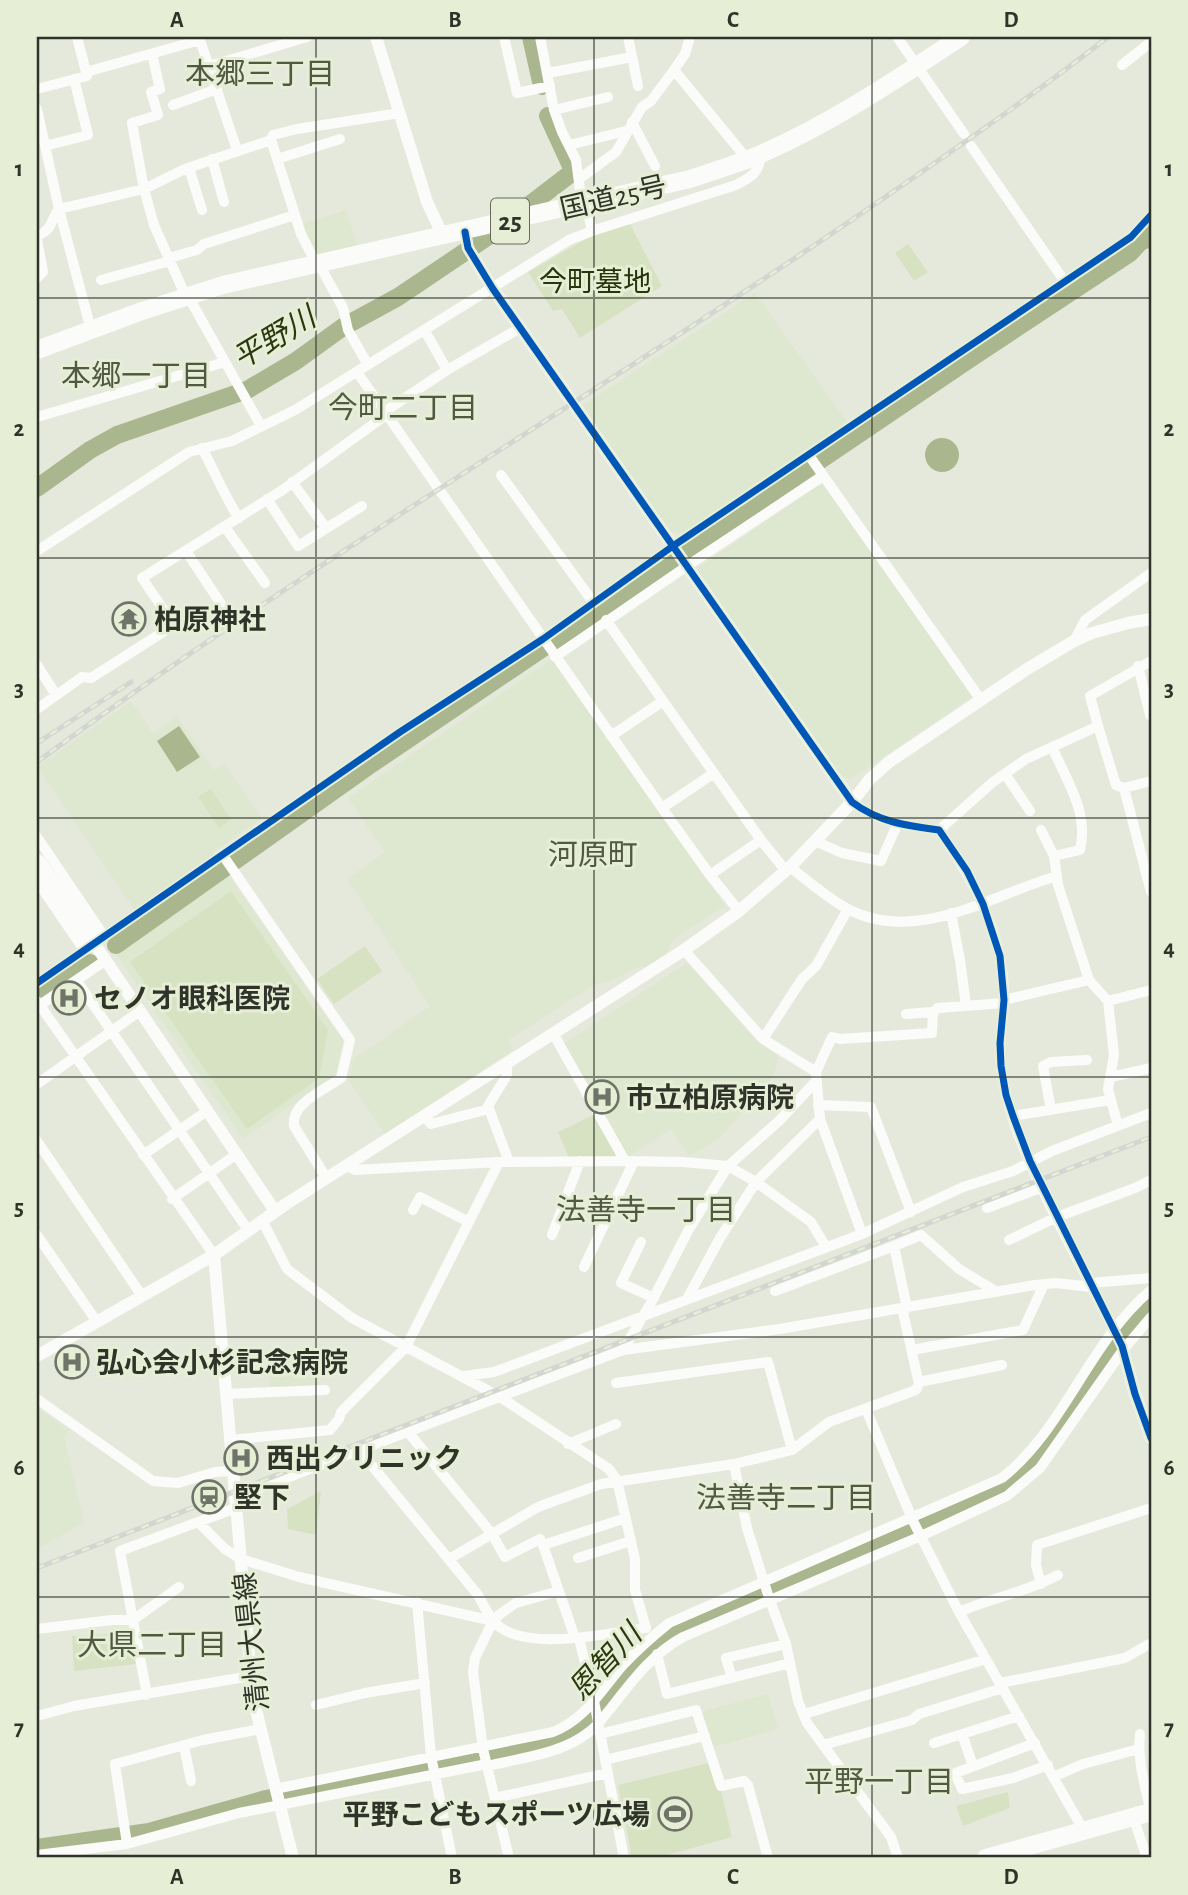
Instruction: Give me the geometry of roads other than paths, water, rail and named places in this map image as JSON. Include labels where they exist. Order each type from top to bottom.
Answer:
[{"type":"highway","name":"国道25号","points":[[37,350],[223,285],[443,236],[468,244],[584,204],[690,179],[754,156],[836,116],[961,37]]},
{"type":"highway","points":[[37,863],[94,943]]},
{"type":"highway","points":[[986,1858],[1031,1853],[1084,1831],[1151,1812]]},
{"type":"street","points":[[37,89],[87,76],[77,37]]},
{"type":"street","points":[[209,66],[307,37]]},
{"type":"street","points":[[376,37],[427,202],[443,236]]},
{"type":"street","points":[[505,37],[517,93],[550,86]]},
{"type":"street","points":[[540,37],[554,110],[576,160],[592,231]]},
{"type":"street","points":[[628,37],[638,86]]},
{"type":"street","points":[[579,179],[616,152],[629,126],[674,70],[690,37]]},
{"type":"street","points":[[897,37],[964,134]]},
{"type":"street","points":[[86,72],[200,38],[237,150]]},
{"type":"street","points":[[1122,65],[1151,42]]},
{"type":"street","points":[[152,54],[160,89],[151,92],[158,115],[132,123],[144,189],[154,225],[187,296],[261,426]]},
{"type":"street","points":[[548,73],[632,57]]},
{"type":"street","points":[[37,551],[189,452],[232,441],[295,410],[569,240],[699,199],[755,175],[760,167],[754,156],[674,70]]},
{"type":"street","points":[[45,146],[88,135],[74,79]]},
{"type":"street","points":[[173,105],[217,89]]},
{"type":"street","points":[[554,110],[608,97]]},
{"type":"street","points":[[37,109],[59,209],[91,330]]},
{"type":"street","points":[[368,365],[346,324],[343,308],[301,234],[271,140],[273,135],[312,126],[400,113]]},
{"type":"street","points":[[312,126],[318,146]]},
{"type":"street","points":[[569,145],[629,126]]},
{"type":"street","points":[[629,126],[655,166]]},
{"type":"street","points":[[277,159],[340,139]]},
{"type":"street","points":[[37,278],[43,272],[37,238],[48,231],[59,209],[144,189],[212,159],[271,140]]},
{"type":"street","points":[[971,146],[1065,282]]},
{"type":"street","points":[[212,159],[225,202]]},
{"type":"street","points":[[189,168],[202,210]]},
{"type":"street","points":[[101,280],[295,215]]},
{"type":"street","points":[[549,647],[593,602],[675,549],[1131,237],[1151,217]]},
{"type":"street","points":[[468,244],[493,289],[852,802],[862,810],[897,825],[939,830],[967,871],[983,904],[1000,956],[1004,1001],[1000,1043],[1006,1095],[1030,1161],[1122,1348],[1151,1437]]},
{"type":"street","points":[[37,709],[82,677],[91,678],[174,625],[142,578],[292,482],[447,370],[520,328]]},
{"type":"street","points":[[425,331],[447,370]]},
{"type":"street","points":[[37,417],[225,362]]},
{"type":"street","points":[[357,372],[662,808],[739,911]]},
{"type":"street","points":[[202,448],[221,483],[225,498],[239,518]]},
{"type":"street","points":[[809,457],[981,700]]},
{"type":"street","points":[[37,984],[400,732],[549,647],[606,620],[821,474]]},
{"type":"street","points":[[501,475],[593,602]]},
{"type":"street","points":[[292,482],[326,528]]},
{"type":"street","points":[[267,499],[298,546],[362,506]]},
{"type":"street","points":[[225,527],[265,583]]},
{"type":"street","points":[[186,551],[225,610]]},
{"type":"street","points":[[1073,642],[1085,620],[1151,573]]},
{"type":"street","points":[[37,1356],[214,1255],[275,1211],[684,950],[739,911],[788,869],[852,802],[870,779],[889,762],[981,700],[1073,642],[1128,623],[1151,619]]},
{"type":"street","points":[[606,620],[761,840],[788,869],[848,909],[879,919],[908,922],[983,904],[1015,889],[1057,876]]},
{"type":"street","points":[[1151,661],[1138,666],[1090,696],[1116,785],[1124,788],[1151,781]]},
{"type":"street","points":[[37,665],[56,695]]},
{"type":"street","points":[[1138,666],[1150,715]]},
{"type":"street","points":[[611,736],[663,701]]},
{"type":"street","points":[[939,830],[956,813],[1026,760],[1098,726]]},
{"type":"street","points":[[1052,747],[1078,803],[1084,824],[1080,850],[1054,856]]},
{"type":"street","points":[[662,808],[713,773]]},
{"type":"street","points":[[1005,774],[1030,811]]},
{"type":"street","points":[[1124,788],[1149,874],[1151,892]]},
{"type":"street","points":[[815,841],[842,853],[881,861],[897,825]]},
{"type":"street","points":[[1041,830],[1054,856],[1057,876],[1089,980],[1108,1001],[1114,1055],[1108,1089],[1118,1126]]},
{"type":"street","points":[[37,837],[94,943],[275,1211]]},
{"type":"street","points":[[710,875],[761,840]]},
{"type":"street","points":[[222,854],[349,1040],[341,1078],[297,1108],[293,1117],[294,1126],[327,1179]]},
{"type":"street","points":[[37,881],[94,943]]},
{"type":"street","points":[[763,1039],[797,985],[816,966],[848,909]]},
{"type":"street","points":[[951,913],[966,1006]]},
{"type":"street","points":[[684,950],[763,1039],[816,1077]]},
{"type":"street","points":[[106,960],[38,1004],[172,1199],[214,1255]]},
{"type":"street","points":[[906,1014],[933,1012],[942,1007],[1004,1001],[1089,980]]},
{"type":"street","points":[[77,981],[248,1230]]},
{"type":"street","points":[[1108,1001],[1151,990]]},
{"type":"street","points":[[37,1084],[141,1012]]},
{"type":"street","points":[[623,1350],[654,1298],[689,1229],[728,1166],[779,1121],[816,1077],[832,1037],[840,1039],[932,1033],[933,1012]]},
{"type":"street","points":[[554,1035],[630,1161]]},
{"type":"street","points":[[1051,1110],[1043,1066],[1051,1062],[1087,1060]]},
{"type":"street","points":[[230,1440],[330,1430],[341,1412],[406,1347],[469,1222],[504,1162],[488,1106],[507,1075],[507,1065]]},
{"type":"street","points":[[1111,1077],[1151,1068]]},
{"type":"street","points":[[816,1077],[820,1119],[862,1234]]},
{"type":"street","points":[[1013,1116],[1110,1100]]},
{"type":"street","points":[[818,1105],[871,1107],[911,1212]]},
{"type":"street","points":[[425,1117],[431,1124],[489,1109]]},
{"type":"street","points":[[143,1155],[207,1111]]},
{"type":"street","points":[[464,1376],[495,1371],[862,1234],[963,1187],[1013,1171],[1030,1161],[1151,1114]]},
{"type":"street","points":[[687,1299],[720,1238],[756,1182],[820,1119]]},
{"type":"street","points":[[37,1141],[142,1296]]},
{"type":"street","points":[[172,1199],[237,1154]]},
{"type":"street","points":[[346,1166],[355,1170],[580,1161],[683,1162],[728,1166],[756,1182],[810,1223],[826,1247]]},
{"type":"street","points":[[552,1235],[580,1161]]},
{"type":"street","points":[[584,1267],[630,1161]]},
{"type":"street","points":[[1009,1240],[1057,1217],[1151,1180]]},
{"type":"street","points":[[987,1208],[1043,1187]]},
{"type":"street","points":[[413,1210],[419,1197],[469,1222]]},
{"type":"street","points":[[262,1220],[287,1269],[352,1318],[500,1397],[609,1469],[617,1480],[626,1518],[635,1559],[635,1590],[646,1628]]},
{"type":"street","points":[[37,1235],[97,1322]]},
{"type":"street","points":[[775,1291],[921,1235],[959,1269],[997,1292]]},
{"type":"street","points":[[641,1242],[621,1283],[654,1298]]},
{"type":"street","points":[[449,1559],[538,1507],[601,1484],[734,1464],[792,1450],[829,1422],[916,1390],[919,1382],[894,1246]]},
{"type":"street","name":"清州大県線","points":[[214,1255],[251,1676],[261,1730],[293,1858]]},
{"type":"street","points":[[147,1695],[120,1551],[198,1522],[235,1503],[360,1451],[623,1350],[780,1329],[1044,1284],[1091,1285],[1151,1278]]},
{"type":"street","points":[[912,1350],[1023,1329],[1044,1284]]},
{"type":"street","points":[[37,1855],[127,1840],[239,1813],[277,1796],[432,1757],[559,1729],[578,1719],[623,1665],[669,1623],[765,1585],[913,1519],[988,1485],[1016,1468],[1039,1440],[1114,1331],[1151,1290]]},
{"type":"street","points":[[277,1796],[435,1774],[564,1747],[592,1731],[657,1654],[683,1637],[990,1505],[1023,1485],[1040,1468],[1122,1348],[1151,1319]]},
{"type":"street","points":[[616,1383],[768,1362],[792,1450]]},
{"type":"street","points":[[919,1382],[1002,1365]]},
{"type":"street","points":[[226,1394],[325,1391]]},
{"type":"street","points":[[37,1399],[153,1481],[178,1483],[215,1472],[232,1471]]},
{"type":"street","points":[[866,1409],[920,1535],[958,1612],[1055,1776],[1084,1831]]},
{"type":"street","points":[[568,1444],[616,1424]]},
{"type":"street","points":[[408,1433],[492,1534],[505,1557],[540,1539],[577,1638],[594,1703],[624,1858]]},
{"type":"street","points":[[360,1451],[478,1595],[493,1621],[501,1629],[534,1639],[577,1638],[646,1628],[660,1630]]},
{"type":"street","points":[[734,1464],[747,1528],[786,1644],[798,1701],[824,1745],[891,1837],[898,1858]]},
{"type":"street","points":[[1041,1584],[1037,1545],[1151,1508]]},
{"type":"street","points":[[543,1545],[626,1518]]},
{"type":"street","points":[[198,1522],[225,1549],[241,1559],[299,1577],[493,1621]]},
{"type":"street","points":[[578,1558],[631,1541]]},
{"type":"street","points":[[958,1612],[1041,1584],[1058,1574]]},
{"type":"street","points":[[37,1629],[134,1620],[179,1587]]},
{"type":"street","points":[[509,1858],[483,1747],[473,1672],[475,1658],[493,1621],[516,1603],[559,1591]]},
{"type":"street","points":[[417,1602],[432,1757],[452,1858]]},
{"type":"street","points":[[824,1745],[912,1720],[919,1714],[1001,1686],[1125,1658],[1151,1643]]},
{"type":"street","points":[[732,1678],[726,1658],[786,1644]]},
{"type":"street","points":[[657,1654],[667,1695],[790,1663]]},
{"type":"street","points":[[804,1714],[986,1659]]},
{"type":"street","points":[[37,1716],[74,1706],[251,1676]]},
{"type":"street","points":[[316,1705],[425,1683]]},
{"type":"street","points":[[598,1725],[696,1710],[721,1786],[744,1782],[748,1785],[768,1858]]},
{"type":"street","points":[[934,1743],[1019,1716]]},
{"type":"street","points":[[127,1840],[115,1764],[203,1740],[261,1730]]},
{"type":"street","points":[[962,1734],[973,1766]]},
{"type":"street","points":[[1140,1734],[1141,1773],[1151,1812]]},
{"type":"street","points":[[605,1760],[705,1736]]},
{"type":"street","points":[[1035,1744],[951,1774],[962,1789],[1013,1778],[1048,1765]]},
{"type":"street","points":[[184,1746],[191,1781]]},
{"type":"street","points":[[1055,1776],[1083,1764],[1139,1749]]},
{"type":"street","points":[[495,1798],[608,1773]]},
{"type":"street","points":[[1133,1817],[1147,1858]]},
{"type":"waterway","name":"平野川","points":[[531,37],[542,86]]},
{"type":"waterway","name":"平野川","points":[[523,210],[570,174],[572,168],[548,116]]},
{"type":"waterway","points":[[116,945],[370,765],[1130,253],[1151,230]]},
{"type":"waterway","name":"平野川","points":[[37,488],[90,450],[117,435],[247,390],[296,361],[343,327],[398,297],[493,233]]},
{"type":"waterway","points":[[1130,253],[1151,246]]},
{"type":"waterway","points":[[37,998],[90,963]]},
{"type":"waterway","name":"恩智川","points":[[37,1848],[149,1832],[266,1799],[565,1737],[587,1724],[645,1653],[675,1630],[988,1495],[1021,1472],[1141,1311],[1151,1303]]},
{"type":"railway","points":[[37,762],[140,688],[350,547],[881,200],[1024,100],[1108,37]]},
{"type":"railway","points":[[37,743],[131,682]]},
{"type":"railway","points":[[37,1568],[1151,1137]]},
{"type":"place","name":"柏原神社","points":[[129,619]]},
{"type":"place","name":"セノオ眼科医院","points":[[69,998]]},
{"type":"place","name":"市立柏原病院","points":[[602,1097]]},
{"type":"place","name":"弘心会小杉記念病院","points":[[72,1362]]},
{"type":"place","name":"西出クリニック","points":[[241,1458]]},
{"type":"place","name":"堅下","points":[[209,1497]]},
{"type":"place","name":"平野こどもスポーツ広場","points":[[675,1814]]},
{"type":"district","name":"本郷三丁目","points":[[260,74]]},
{"type":"district","name":"本郷一丁目","points":[[136,376]]},
{"type":"district","name":"今町二丁目","points":[[403,408]]},
{"type":"district","name":"河原町","points":[[593,855]]},
{"type":"district","name":"法善寺一丁目","points":[[646,1210]]},
{"type":"district","name":"法善寺二丁目","points":[[786,1498]]},
{"type":"district","name":"大県二丁目","points":[[152,1645]]},
{"type":"district","name":"平野一丁目","points":[[879,1782]]},
{"type":"park label","name":"今町墓地","points":[[595,281]]}]
